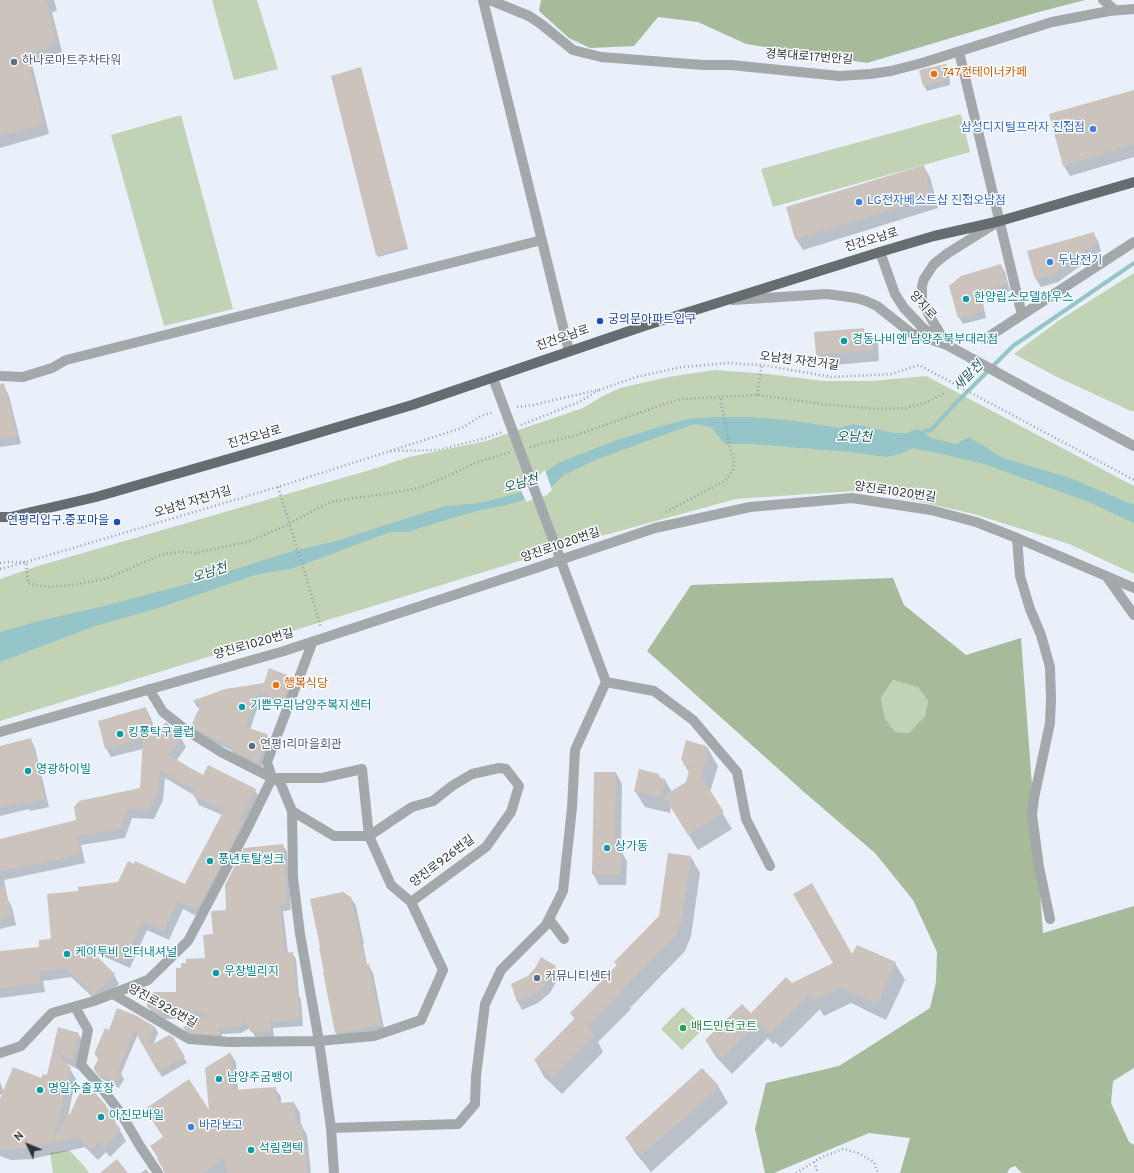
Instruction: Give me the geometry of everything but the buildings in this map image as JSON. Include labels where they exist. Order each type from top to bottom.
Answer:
[{"type":"main road","name":"진건오남로","points":[[0,519],[96,497],[284,444],[412,405],[569,351],[880,252],[934,236],[1000,221],[1134,182]]},
{"type":"main road","points":[[0,514],[10,517]]},
{"type":"street","points":[[483,0],[569,351]]},
{"type":"street","name":"경복대로17번안길","points":[[490,0],[529,16],[573,50],[601,57],[703,65],[731,64],[839,76],[891,71],[959,52],[1052,22],[1115,10],[1134,9]]},
{"type":"street","points":[[1103,0],[1115,10]]},
{"type":"street","points":[[959,52],[1022,315]]},
{"type":"street","points":[[947,346],[922,302],[922,286],[924,279],[934,264],[948,253],[1000,221]]},
{"type":"street","points":[[0,376],[23,377],[52,368],[66,360],[542,240]]},
{"type":"street","points":[[985,339],[1134,242]]},
{"type":"street","name":"양지로","points":[[880,252],[895,294],[904,308],[933,336],[947,346]]},
{"type":"street","points":[[723,301],[827,294],[856,298],[877,306],[904,329],[911,333],[947,346],[1134,446]]},
{"type":"street","points":[[331,1128],[458,1124],[475,1104],[476,1076],[485,1004],[501,970],[546,925],[563,891],[572,808],[575,750],[606,682],[493,378]]},
{"type":"street","name":"양진로1020번길","points":[[0,732],[318,640],[560,556],[655,528],[750,506],[852,498],[931,510],[976,522],[1134,588]]},
{"type":"street","points":[[1017,538],[1020,576],[1030,609],[1041,635],[1050,667],[1050,723],[1034,798],[1032,815],[1039,867],[1050,919]]},
{"type":"street","points":[[1106,576],[1134,614]]},
{"type":"street","points":[[0,1053],[21,1046],[52,1013],[94,1001],[148,980],[188,941],[272,778],[267,762],[318,640]]},
{"type":"street","points":[[606,682],[654,691],[693,720],[737,772],[746,819],[770,866]]},
{"type":"street","points":[[149,689],[163,712],[186,730],[221,752],[280,782],[292,811],[293,878],[300,934],[319,1041],[331,1128],[334,1173]]},
{"type":"street","name":"양진로926번길","points":[[113,994],[189,1039],[229,1042],[319,1041],[374,1036],[421,1020],[443,970],[411,902],[391,885],[369,836],[412,807],[433,801],[452,786],[472,774],[499,768],[506,769],[519,786],[511,812],[486,847],[411,902]]},
{"type":"street","points":[[272,778],[322,778],[362,769],[369,836],[334,836],[292,811]]},
{"type":"street","points":[[549,919],[564,939]]},
{"type":"street","points":[[75,1007],[88,1030],[81,1065],[100,1086],[120,1112],[158,1173]]},
{"type":"path","name":"오남천 자전거길","points":[[0,569],[278,487],[462,428],[481,416],[506,412],[602,388],[636,377],[682,367],[727,363],[762,365],[832,377],[891,374],[919,364],[1134,480]]},
{"type":"path","points":[[757,395],[762,365]]},
{"type":"path","name":"오남천 자전거길","points":[[519,426],[579,402],[602,388]]},
{"type":"path","points":[[528,448],[577,435],[681,399],[757,395],[822,404],[877,409],[906,408],[928,402],[944,393]]},
{"type":"path","points":[[655,528],[658,518],[675,507],[726,480],[733,470],[734,459],[730,448],[721,396]]},
{"type":"path","name":"오남천 자전거길","points":[[390,451],[438,450],[486,438],[506,431]]},
{"type":"path","points":[[0,563],[26,562],[28,583],[36,585],[51,587],[73,585],[108,578],[156,556],[180,552],[195,552],[247,542],[269,534],[334,501],[419,488],[450,476],[486,458],[514,451]]},
{"type":"path","points":[[278,487],[304,570],[318,640]]},
{"type":"path","points":[[796,1173],[822,1157],[843,1149],[858,1152],[874,1162],[878,1173]]},
{"type":"path","points":[[814,1162],[818,1173]]},
{"type":"green space","points":[[212,0],[257,0],[278,69],[234,80]]},
{"type":"green space","points":[[541,0],[1085,0],[1035,13],[867,63],[746,44],[698,22],[658,17],[634,46],[590,48],[569,38],[539,11]]},
{"type":"green space","points":[[961,114],[970,152],[773,207],[761,169]]},
{"type":"green space","points":[[181,115],[233,309],[164,326],[111,135]]},
{"type":"green space","points":[[1134,273],[1134,411],[1131,411],[1057,377],[1014,354],[1061,319]]},
{"type":"green space","points":[[715,370],[768,374],[823,381],[871,381],[926,376],[1134,486],[1134,574],[1069,544],[974,514],[868,490],[736,499],[594,538],[0,721],[0,579],[38,566],[370,470],[409,457],[486,441],[583,408],[620,388],[668,377]]},
{"type":"green space","points":[[893,578],[904,605],[966,655],[1021,638],[1043,933],[1134,906],[1134,1068],[1113,1081],[1111,1103],[1129,1142],[1134,1145],[1134,1173],[1022,1173],[1015,1166],[1010,1168],[1007,1173],[900,1173],[910,1138],[869,1133],[774,1173],[765,1173],[755,1129],[766,1083],[839,1066],[930,1008],[936,982],[937,952],[913,900],[875,853],[804,792],[647,651],[691,585]],"holes":[[[893,680],[918,687],[928,701],[925,716],[909,733],[895,732],[885,718],[881,698]]]},
{"type":"green space","points":[[893,680],[918,687],[928,701],[925,716],[909,733],[895,732],[885,718],[881,698]]},
{"type":"green space","name":"배드민턴코트","points":[[683,1007],[704,1028],[682,1050],[661,1029]]},
{"type":"green space","points":[[69,1150],[89,1173],[53,1173],[50,1153]]},
{"type":"water","name":"오남천","points":[[713,417],[751,417],[796,421],[839,428],[854,424],[893,433],[907,433],[917,429],[931,438],[956,444],[969,437],[1003,458],[1070,478],[1134,505],[1134,523],[1089,502],[984,464],[946,455],[913,448],[900,454],[886,457],[850,452],[752,444],[725,444],[711,427],[694,424],[595,460],[564,475],[546,493],[507,505],[452,518],[408,532],[390,532],[294,568],[255,575],[162,607],[95,626],[0,662],[0,632],[191,583],[293,551],[336,541],[445,506],[480,503],[522,492],[558,463],[617,440],[659,427],[689,419]]},
{"type":"pier","points":[[545,470],[552,490],[547,495],[526,502],[521,490]]},
{"type":"waterway","name":"새말천","points":[[918,434],[932,429],[1013,346],[1134,263]]},
{"type":"place","name":"하나로마트주차타워","points":[[14,62]]},
{"type":"place","name":"747컨테이너카페","points":[[934,74]]},
{"type":"place","name":"삼성디지털프라자 진접점","points":[[1093,129]]},
{"type":"place","name":"LG전자베스트샵 진접오남점","points":[[859,202]]},
{"type":"place","name":"두남전기","points":[[1050,262]]},
{"type":"place","name":"한양립스모델하우스","points":[[966,299]]},
{"type":"place","name":"궁의문아파트입구","points":[[600,321]]},
{"type":"place","name":"경동나비엔 남양주북부대리점","points":[[844,341]]},
{"type":"place","name":"연평리입구.중포마을","points":[[117,522]]},
{"type":"place","name":"행복식당","points":[[276,685]]},
{"type":"place","name":"기쁜우리남양주복지센터","points":[[242,707]]},
{"type":"place","name":"킹퐁탁구클럽","points":[[120,734]]},
{"type":"place","name":"연평1리마을회관","points":[[252,746]]},
{"type":"place","name":"영광하이빌","points":[[28,771]]},
{"type":"place","name":"상가동","points":[[607,848]]},
{"type":"place","name":"풍년토탈씽크","points":[[210,861]]},
{"type":"place","name":"케이투비 인터내셔널","points":[[67,954]]},
{"type":"place","name":"우창빌리지","points":[[216,973]]},
{"type":"place","name":"커뮤니티센터","points":[[537,978]]},
{"type":"place","name":"배드민턴코트","points":[[683,1028]]},
{"type":"place","name":"남양주굼뱅이","points":[[219,1079]]},
{"type":"place","name":"명일수출포장","points":[[40,1090]]},
{"type":"place","name":"아진모바일","points":[[101,1117]]},
{"type":"place","name":"바라보고","points":[[191,1127]]},
{"type":"place","name":"석림랩텍","points":[[251,1150]]}]
